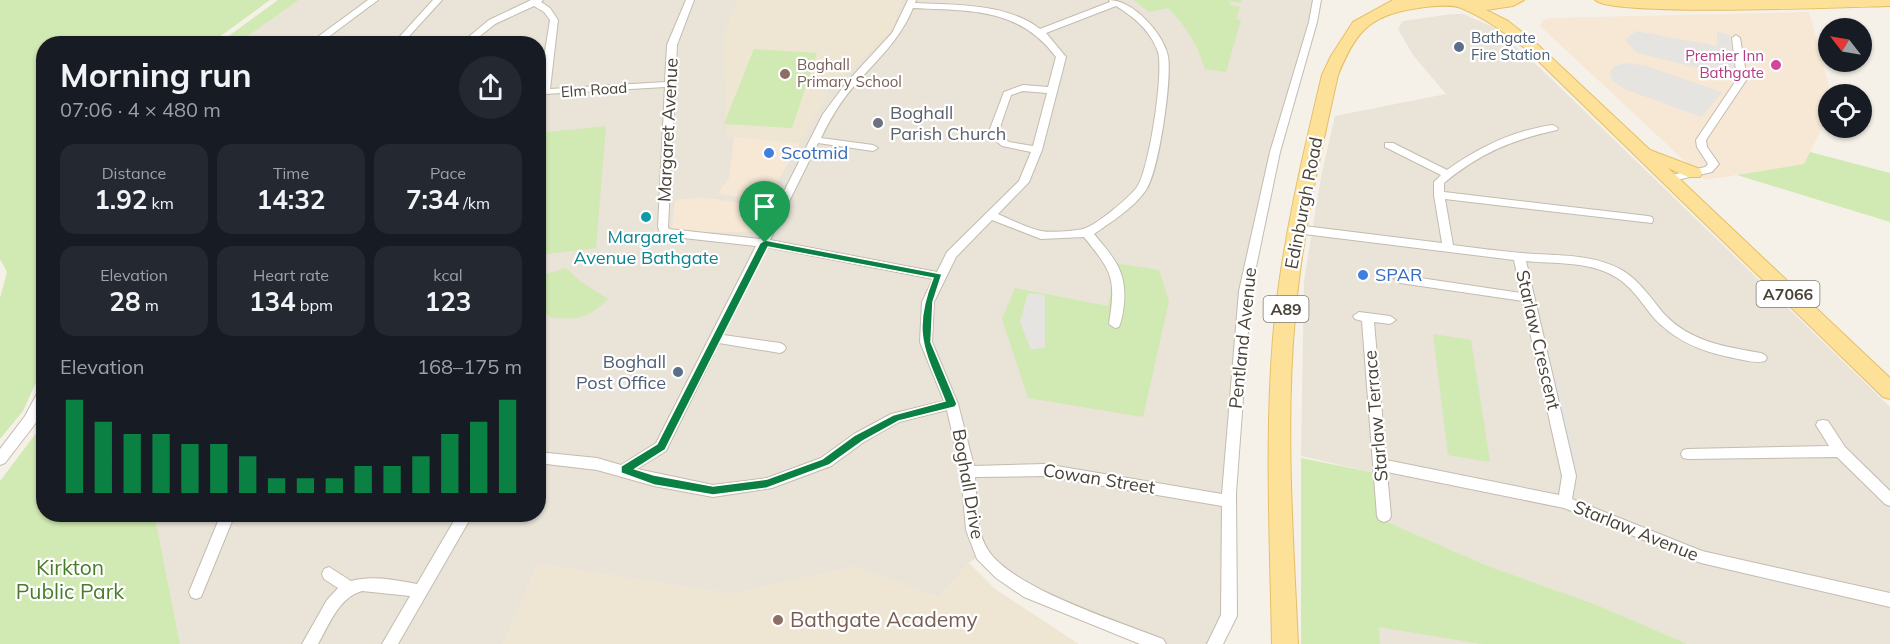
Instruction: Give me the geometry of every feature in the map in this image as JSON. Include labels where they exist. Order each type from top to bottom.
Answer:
[{"type":"main road","name":"A89","points":[[1455,2],[1493,6],[1518,0]]},
{"type":"main road","name":"A7066","points":[[1518,0],[1514,13],[1516,24],[1524,39]]},
{"type":"main road","points":[[1602,0],[1649,4],[1890,2]]},
{"type":"main road","name":"A7066","points":[[1455,2],[1524,39],[1890,391]]},
{"type":"main road","name":"Edinburgh Road","points":[[1285,644],[1281,503],[1282,359],[1296,228],[1330,75],[1338,56],[1358,26],[1398,4],[1455,2]]},
{"type":"main road","points":[[1634,145],[1667,163],[1694,173]]},
{"type":"street","points":[[323,36],[374,0]]},
{"type":"street","points":[[405,36],[438,0]]},
{"type":"street","name":"Margaret Avenue","points":[[690,0],[672,45],[663,227],[666,232],[673,234],[765,243]]},
{"type":"street","name":"Pentland Avenue","points":[[1215,644],[1229,616],[1229,501],[1245,291],[1275,152],[1313,22],[1317,0]]},
{"type":"street","points":[[474,36],[492,22],[536,1]]},
{"type":"street","name":"Elm Road","points":[[536,1],[554,20],[546,70]]},
{"type":"street","points":[[992,216],[1041,235],[1087,233],[1128,204],[1142,188],[1151,168],[1165,74],[1163,54],[1155,36],[1136,15],[1115,1],[1041,32]]},
{"type":"street","points":[[625,470],[661,447],[841,92],[861,69],[885,50],[899,33],[911,3]]},
{"type":"street","name":"Boghall Drive","points":[[911,3],[996,12],[1022,21],[1041,32],[1052,42],[1061,57],[1037,150],[1024,182],[957,249],[939,276],[928,302],[926,342],[952,404],[968,472],[973,530],[982,554],[1001,573],[1029,592],[1158,644]]},
{"type":"street","points":[[1668,179],[1708,170],[1713,164],[1702,147],[1701,140],[1742,80],[1736,38]]},
{"type":"street","name":"Elm Road","points":[[546,90],[671,84]]},
{"type":"street","points":[[1037,150],[1006,144],[993,134],[1006,94],[1011,90],[1021,87],[1053,92]]},
{"type":"street","points":[[1448,247],[1439,182],[1448,174],[1535,125],[1553,128]]},
{"type":"street","points":[[816,140],[873,148]]},
{"type":"street","points":[[1389,145],[1448,174]]},
{"type":"street","points":[[1686,196],[1687,184],[1694,173]]},
{"type":"street","points":[[1439,195],[1626,213],[1648,220]]},
{"type":"street","name":"Starlaw Crescent","points":[[1296,228],[1519,257],[1569,476],[1565,502]]},
{"type":"street","points":[[1087,233],[1117,272],[1120,282],[1115,324]]},
{"type":"street","points":[[765,243],[939,276]]},
{"type":"street","points":[[1519,257],[1591,264],[1616,272],[1636,286],[1665,322],[1685,339],[1712,349],[1761,358]]},
{"type":"street","points":[[1400,279],[1529,298]]},
{"type":"street","name":"Starlaw Terrace","points":[[1384,516],[1381,465],[1363,316],[1390,320]]},
{"type":"street","points":[[717,338],[780,348]]},
{"type":"street","points":[[546,458],[625,470],[654,480],[713,491],[767,484],[826,462],[859,438],[896,418],[952,404]]},
{"type":"street","points":[[0,459],[36,409]]},
{"type":"street","points":[[1823,425],[1840,451],[1890,500]]},
{"type":"street","points":[[1688,454],[1840,451]]},
{"type":"street","name":"Starlaw Avenue","points":[[1381,465],[1565,502],[1701,557],[1890,600]]},
{"type":"street","name":"Cowan Street","points":[[968,472],[1045,470],[1229,501]]},
{"type":"street","points":[[195,592],[225,522]]},
{"type":"street","points":[[390,644],[461,522]]},
{"type":"street","points":[[329,574],[348,587]]},
{"type":"street","points":[[310,644],[335,600],[348,587],[368,582],[421,591]]},
{"type":"shaded area","points":[[299,0],[1317,0],[1245,291],[1229,616],[1215,644],[1158,644],[1029,592],[982,554],[969,563],[939,597],[853,567],[731,594],[538,564],[503,644],[180,644],[156,522],[546,522],[546,36],[248,36]]},
{"type":"shaded area","name":"Boghall Primary School","points":[[737,0],[902,0],[893,29],[832,87],[800,143],[727,136],[723,37]]},
{"type":"shaded area","points":[[1809,12],[1818,46],[1818,72],[1825,72],[1828,84],[1818,84],[1818,136],[1804,164],[1705,180],[1540,26],[1543,20]]},
{"type":"shaded area","points":[[1463,14],[1493,27],[1540,68],[1890,407],[1890,644],[1688,644],[1597,605],[1488,566],[1378,518],[1376,473],[1301,456],[1304,281],[1321,177],[1335,116],[1446,94],[1413,55],[1398,29],[1403,21]]},
{"type":"shaded area","points":[[1636,31],[1717,46],[1717,32],[1730,35],[1735,77],[1637,53],[1625,40]]},
{"type":"shaded area","points":[[1627,63],[1646,66],[1722,92],[1702,117],[1624,89],[1612,80],[1610,73],[1614,66]]},
{"type":"shaded area","points":[[734,137],[800,143],[765,203],[718,193],[729,178]]},
{"type":"shaded area","points":[[702,197],[766,207],[755,232],[689,232],[672,228],[675,200]]},
{"type":"shaded area","points":[[1028,293],[1045,295],[1045,347],[1031,350],[1020,322]]},
{"type":"shaded area","points":[[1554,378],[1560,382],[1578,468],[1574,471]]},
{"type":"shaded area","name":"Bathgate Academy","points":[[969,563],[995,589],[1079,644],[503,644],[538,564],[731,594],[853,567],[939,597]]},
{"type":"shaded area","points":[[1378,626],[1480,643],[1482,644],[1380,644]]},
{"type":"green space","points":[[0,0],[270,0],[221,36],[36,36],[36,382],[23,411],[0,439],[0,298],[7,272],[0,259]]},
{"type":"green space","points":[[278,0],[299,0],[248,36],[229,36]]},
{"type":"green space","points":[[1134,0],[1242,0],[1240,3],[1230,1],[1230,5],[1240,7],[1236,19],[1241,20],[1226,72],[1205,69],[1191,36],[1168,8],[1149,12]]},
{"type":"green space","points":[[754,49],[817,53],[792,128],[724,124]]},
{"type":"green space","points":[[606,126],[596,248],[546,254],[546,132]]},
{"type":"green space","points":[[1810,152],[1890,173],[1890,222],[1737,175],[1804,164]]},
{"type":"green space","points":[[1101,261],[1159,270],[1169,301],[1143,417],[1028,398],[1002,319],[1015,288],[1108,306],[1113,279]]},
{"type":"green space","points":[[566,268],[581,282],[608,299],[582,317],[568,319],[550,317],[546,313],[546,274]]},
{"type":"green space","points":[[1433,334],[1471,340],[1490,462],[1448,455]]},
{"type":"green space","name":"Kirkton Public Park","points":[[36,433],[36,522],[156,522],[180,644],[0,644],[0,481]]},
{"type":"green space","points":[[1301,458],[1376,473],[1378,518],[1488,566],[1597,605],[1688,644],[1482,644],[1379,627],[1380,644],[1301,644]]},
{"type":"place","name":"Bathgate Fire Station","points":[[1459,47]]},
{"type":"place","name":"Premier Inn Bathgate","points":[[1776,65]]},
{"type":"place","name":"Boghall Primary School","points":[[785,74]]},
{"type":"place","name":"Boghall Parish Church","points":[[878,123]]},
{"type":"place","name":"Scotmid","points":[[769,153]]},
{"type":"place","name":"Margaret Avenue Bathgate","points":[[646,217]]},
{"type":"place","name":"SPAR","points":[[1363,275]]},
{"type":"place","name":"Boghall Post Office","points":[[678,372]]},
{"type":"place","name":"Bathgate Academy","points":[[778,620]]},
{"type":"route","points":[[765,243],[939,276],[928,302],[926,342],[936,372],[952,404],[896,418],[859,438],[826,462],[767,484],[713,491],[654,480],[625,470],[661,447],[765,243]]}]
